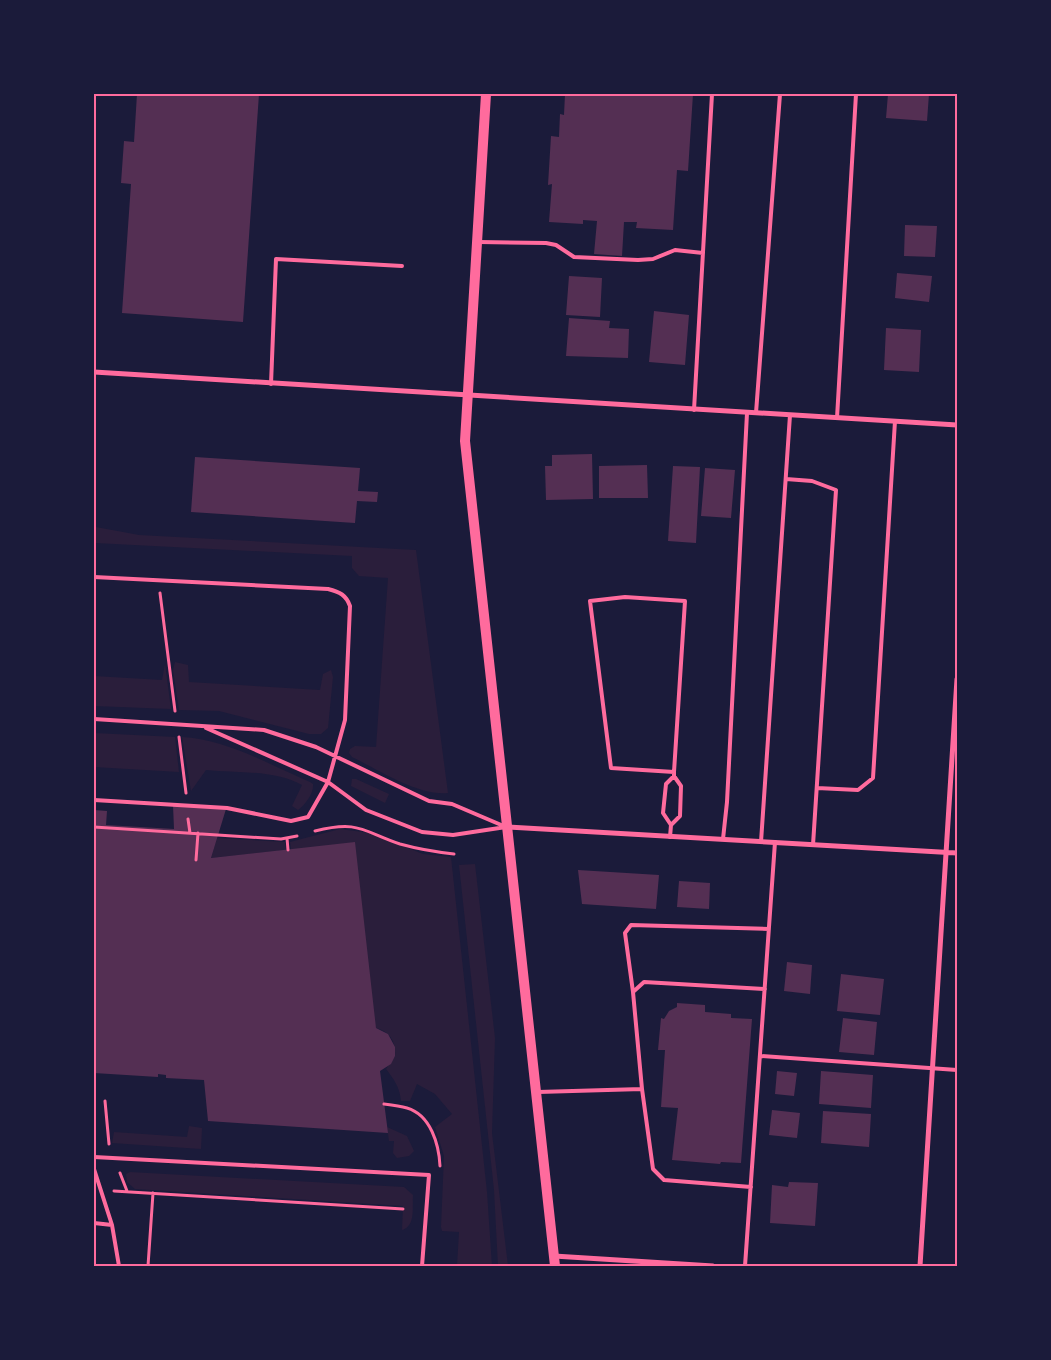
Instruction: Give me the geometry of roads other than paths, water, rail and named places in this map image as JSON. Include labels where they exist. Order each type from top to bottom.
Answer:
[{"type":"main road","points":[[486,94],[465,441],[555,1261]]},
{"type":"street","points":[[94,372],[957,425]]},
{"type":"street","points":[[920,1266],[957,679]]},
{"type":"street","points":[[506,827],[957,853]]},
{"type":"street","points":[[555,1261],[713,1266]]},
{"type":"lane","points":[[694,410],[712,94]]},
{"type":"lane","points":[[756,413],[780,94]]},
{"type":"lane","points":[[837,418],[856,94]]},
{"type":"lane","points":[[477,242],[546,243],[556,245],[574,257],[638,260],[653,259],[675,250],[703,253]]},
{"type":"lane","points":[[270,384],[276,260],[402,266]]},
{"type":"lane","points":[[723,840],[728,792],[747,412]]},
{"type":"lane","points":[[761,842],[790,415]]},
{"type":"lane","points":[[817,788],[858,790],[873,778],[895,421]]},
{"type":"lane","points":[[786,479],[812,481],[836,490],[813,845]]},
{"type":"lane","points":[[94,577],[328,589],[339,592],[347,598],[350,606],[345,720],[328,782],[308,817],[300,821],[291,821],[227,808],[94,800]]},
{"type":"lane","points":[[671,825],[680,816],[681,786],[674,774],[684,601],[625,597],[590,601],[611,768],[674,774]]},
{"type":"lane","points":[[94,719],[264,730],[316,747],[429,801],[452,804],[506,827]]},
{"type":"lane","points":[[202,726],[328,782],[366,810],[422,832],[453,835],[506,827]]},
{"type":"lane","points":[[670,836],[671,825],[663,813],[666,784],[674,774]]},
{"type":"lane","points":[[745,1266],[775,842]]},
{"type":"lane","points":[[751,1187],[664,1180],[654,1170],[642,1089],[633,992],[625,933],[631,925],[769,930]]},
{"type":"lane","points":[[633,992],[644,982],[765,989]]},
{"type":"lane","points":[[761,1056],[957,1070]]},
{"type":"lane","points":[[536,1092],[642,1089]]},
{"type":"lane","points":[[94,1157],[428,1175],[422,1266]]},
{"type":"lane","points":[[94,1169],[112,1225],[119,1266]]},
{"type":"lane","points":[[94,1223],[112,1225]]}]
